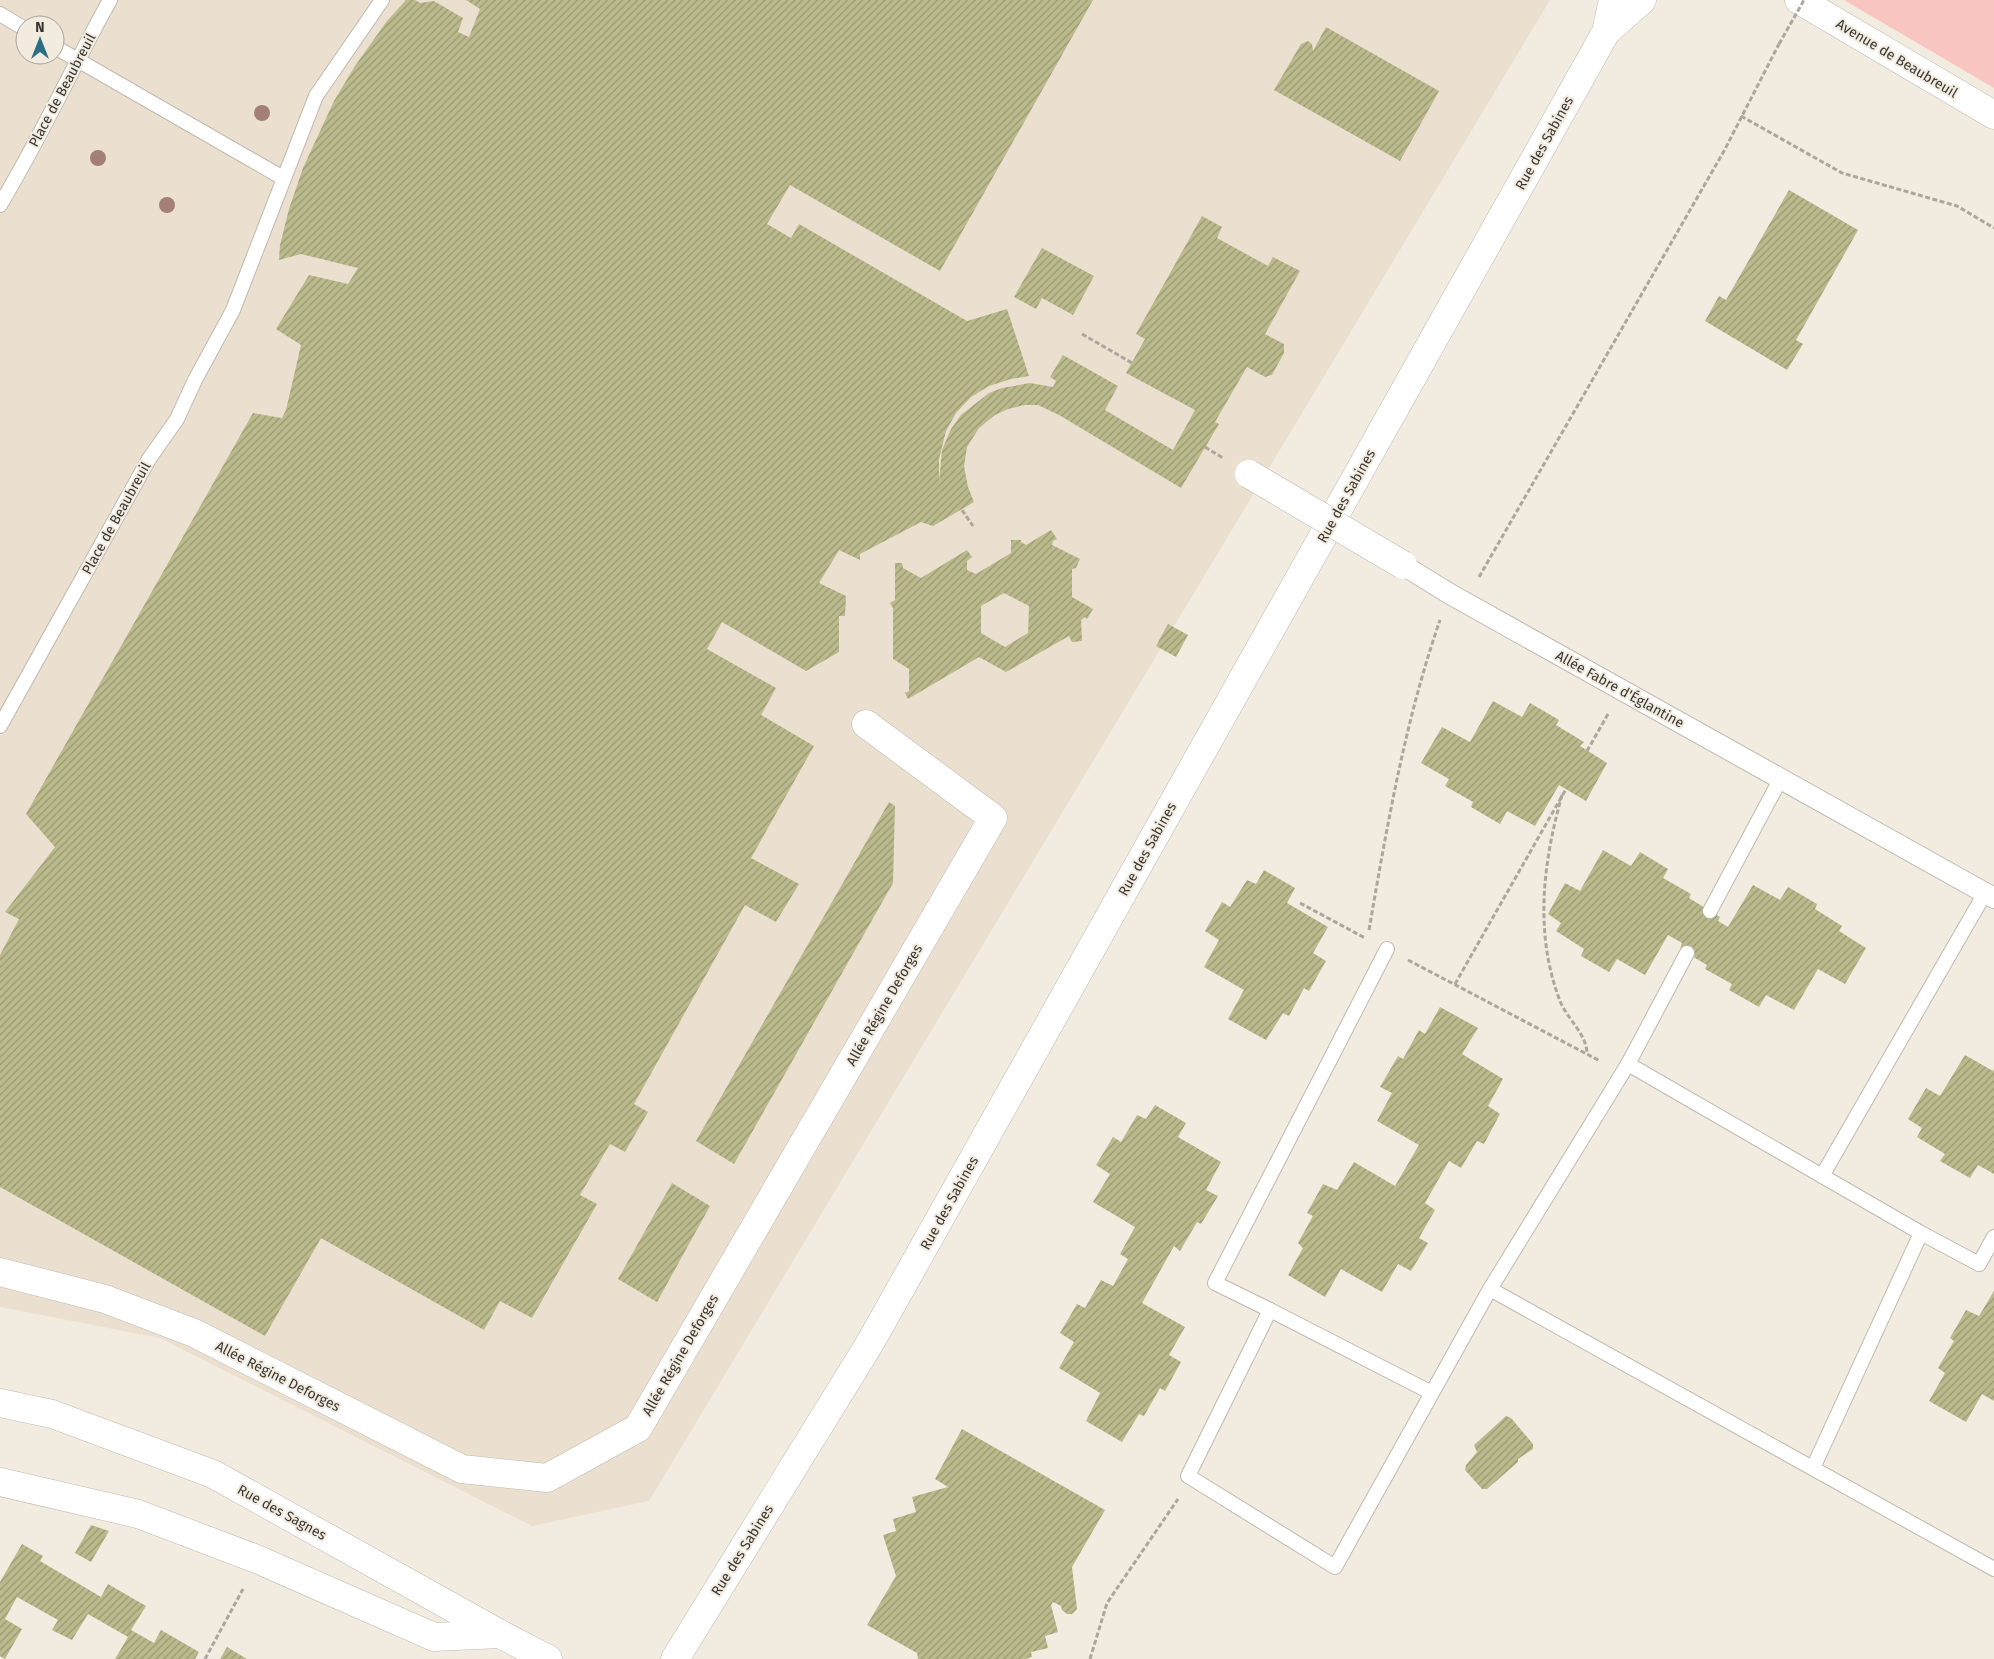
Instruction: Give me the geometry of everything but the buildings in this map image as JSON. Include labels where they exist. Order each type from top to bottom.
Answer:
[{"type":"street","name":"Rue des Sabines","points":[[675,1659],[870,1343],[1606,32],[1613,0]]},
{"type":"street","name":"Rue des Sabines","points":[[1606,32],[1642,0]]},
{"type":"street","name":"Avenue de Beaubreuil","points":[[1799,0],[1994,115]]},
{"type":"street","name":"Allée Fabre d'Églantine","points":[[1249,474],[1458,598],[1989,895]]},
{"type":"street","name":"Allée Régine Deforges","points":[[0,1272],[105,1299],[194,1333],[462,1470],[547,1478],[638,1428],[992,818],[866,724]]},
{"type":"street","name":"Rue des Sagnes","points":[[0,1403],[52,1414],[213,1474],[548,1659]]},
{"type":"street","points":[[0,1482],[138,1514],[259,1560],[434,1638],[500,1634]]},
{"type":"lane","name":"Place de Beaubreuil","points":[[0,205],[76,60],[110,0]]},
{"type":"lane","name":"Place de Beaubreuil","points":[[0,726],[149,459],[177,419],[195,380],[233,310],[316,96],[382,0]]},
{"type":"lane","points":[[0,14],[15,23]]},
{"type":"lane","points":[[65,53],[283,178]]},
{"type":"lane","points":[[1710,911],[1781,778]]},
{"type":"lane","points":[[1822,1176],[1989,895]]},
{"type":"lane","points":[[1387,949],[1215,1283],[1432,1394]]},
{"type":"lane","points":[[1270,1310],[1188,1476],[1335,1567],[1490,1289],[1625,1069],[1687,953]]},
{"type":"lane","points":[[1625,1069],[1979,1264],[1994,1237]]},
{"type":"lane","points":[[1813,1468],[1921,1233]]},
{"type":"lane","points":[[1490,1289],[1994,1568]]},
{"type":"path","points":[[1300,902],[1367,938],[1402,749],[1428,657],[1458,598],[1724,151],[1804,0]]},
{"type":"path","points":[[1741,116],[1842,173],[1957,206],[1994,228]]},
{"type":"path","points":[[1082,334],[1132,363]]},
{"type":"path","points":[[962,510],[973,526]]},
{"type":"path","points":[[1587,750],[1622,690]]},
{"type":"path","points":[[1455,984],[1566,789]]},
{"type":"path","points":[[1562,795],[1552,829],[1543,891],[1543,916],[1550,963],[1561,1002],[1587,1045],[1586,1054]]},
{"type":"path","points":[[1387,949],[1586,1054],[1625,1069]]},
{"type":"path","points":[[1090,1659],[1107,1603],[1178,1499],[1188,1476]]},
{"type":"path","points":[[205,1659],[259,1560]]},
{"type":"shaded area","points":[[0,0],[1550,0],[649,1501],[532,1526],[160,1338],[0,1307]]},
{"type":"shaded area","points":[[1844,0],[1994,0],[1994,88]]}]
